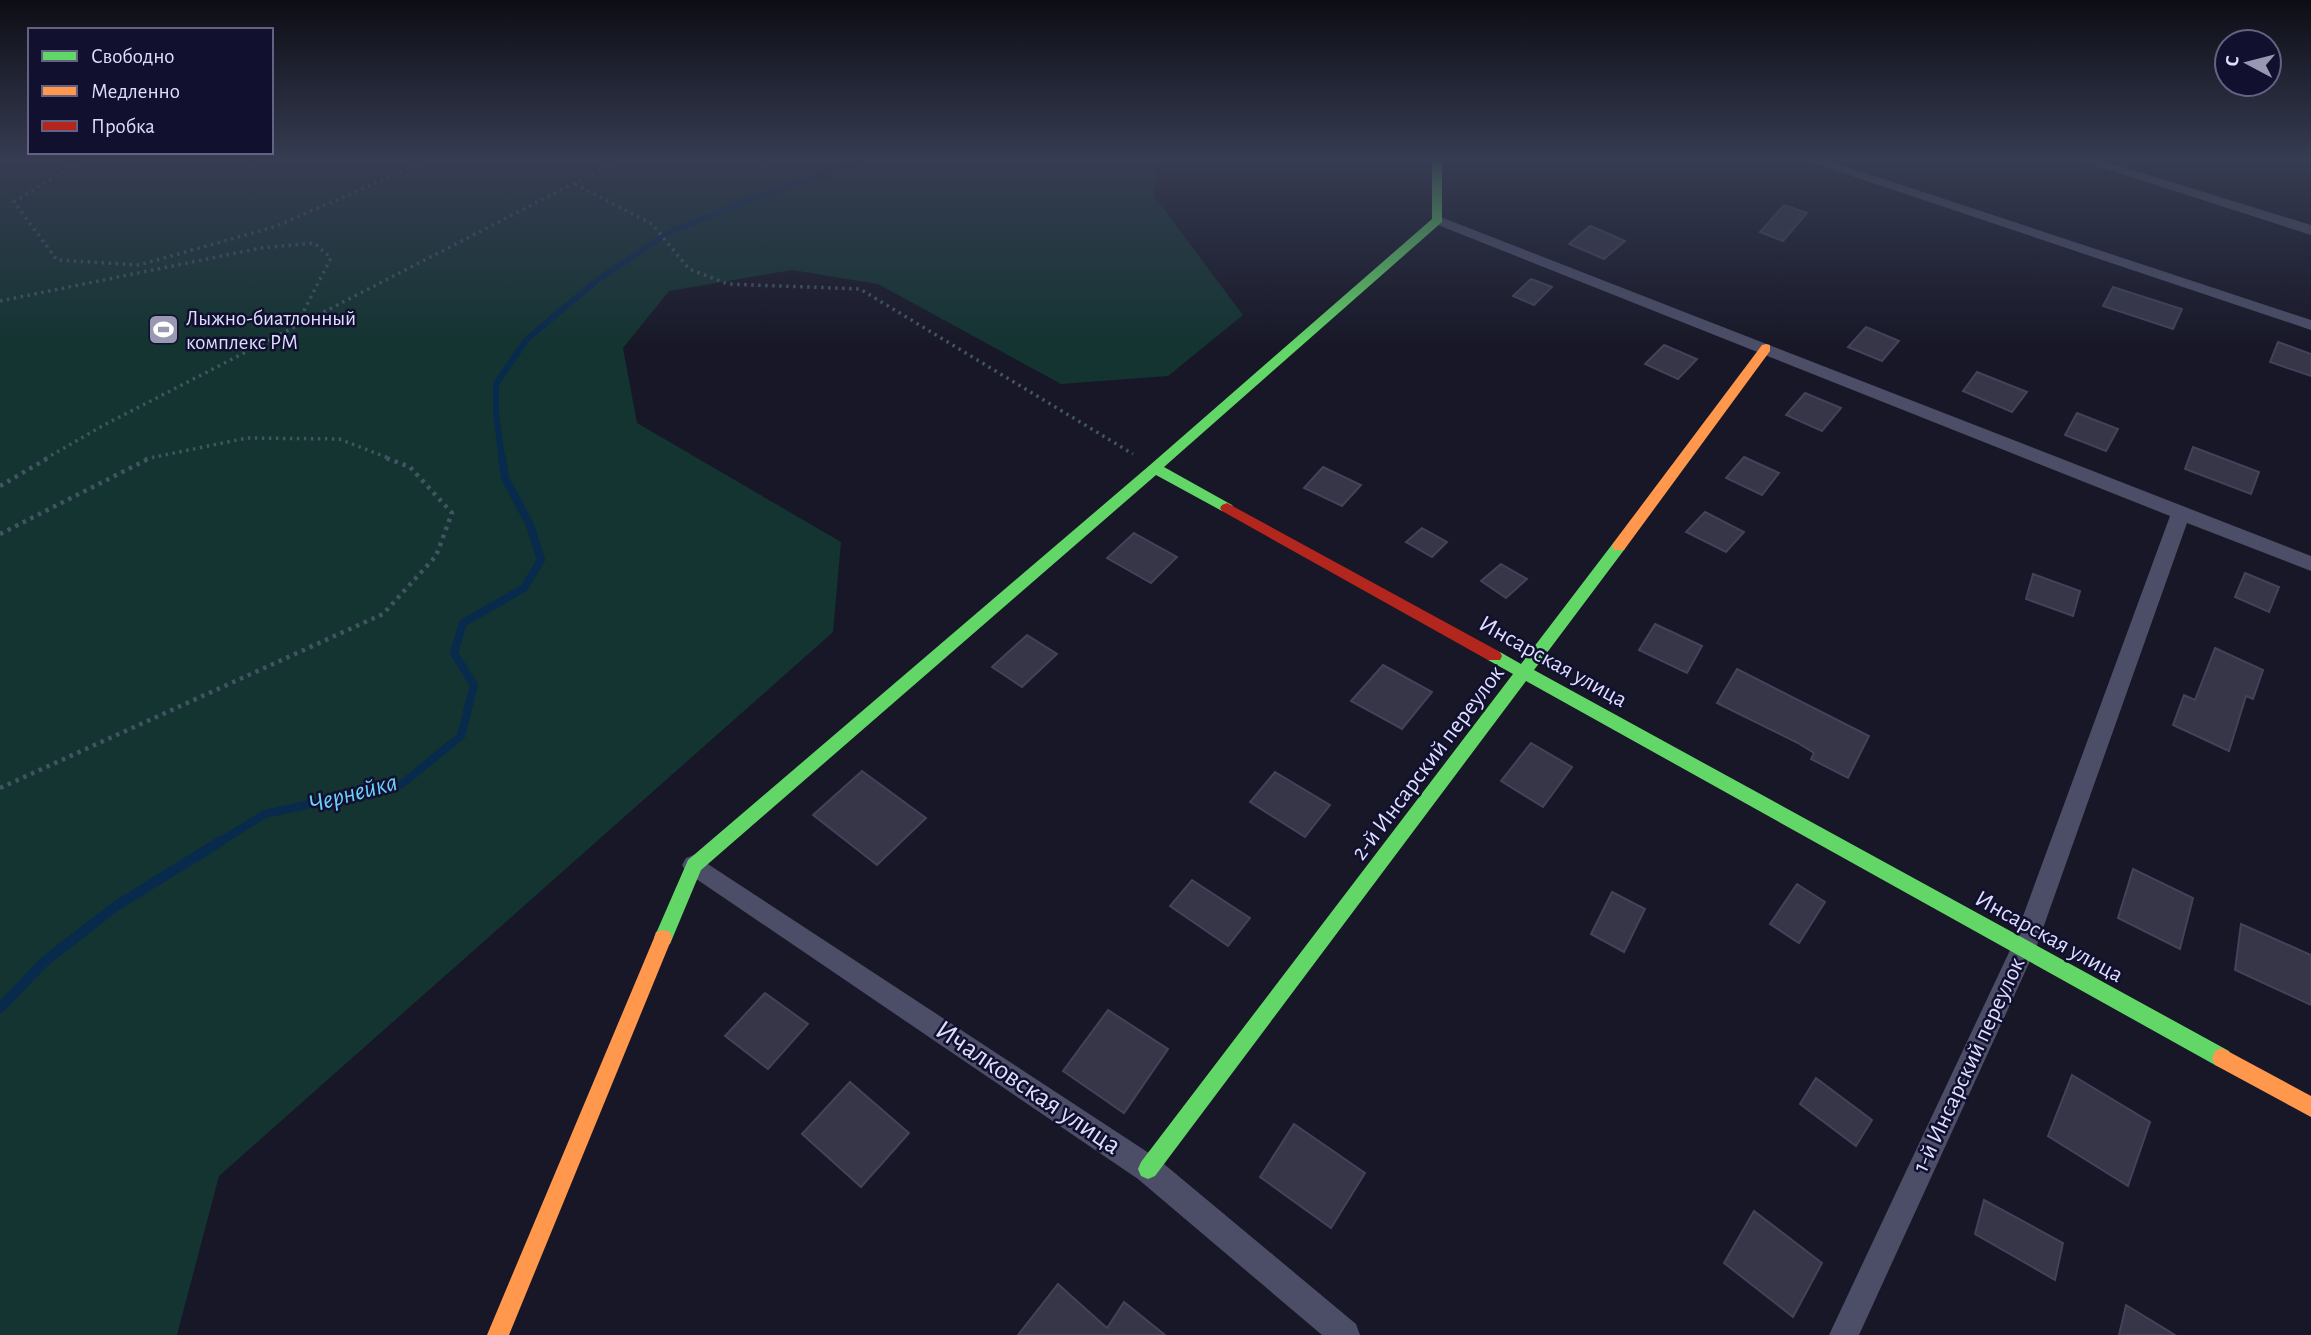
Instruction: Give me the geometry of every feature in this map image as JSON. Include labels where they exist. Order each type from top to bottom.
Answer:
[{"type":"street","points":[[498,1335],[694,864],[1155,468],[1435,222]]},
{"type":"street","points":[[1444,222],[2311,564]]},
{"type":"street","points":[[2000,222],[2311,325]]},
{"type":"street","points":[[2286,222],[2311,230]]},
{"type":"street","name":"2-й Инсарский переулок","points":[[1148,1169],[1525,672],[1766,348]]},
{"type":"street","name":"Инсарская улица","points":[[1155,468],[2311,1107]]},
{"type":"street","name":"1-й Инсарский переулок","points":[[1844,1335],[2024,948],[2181,513]]},
{"type":"street","name":"Ичалковская улица","points":[[694,864],[1148,1169],[1345,1335]]},
{"type":"path","points":[[29,222],[57,260],[139,265],[285,222]]},
{"type":"path","points":[[0,486],[104,425],[498,222]]},
{"type":"path","points":[[649,222],[689,269],[728,285],[860,289],[1155,468]]},
{"type":"path","points":[[0,301],[261,248],[314,243],[331,258],[295,327]]},
{"type":"path","points":[[0,534],[148,458],[247,438],[339,439],[410,467],[452,513],[436,556],[383,614],[0,788]]},
{"type":"green space","points":[[0,222],[1173,222],[1243,315],[1168,376],[1061,384],[878,284],[792,270],[669,291],[623,348],[637,423],[841,542],[833,632],[219,1176],[177,1335],[0,1335]]},
{"type":"building","points":[[1769,222],[1799,222],[1783,241],[1760,232]]},
{"type":"building","points":[[1590,226],[1625,241],[1604,259],[1569,244]]},
{"type":"building","points":[[1531,279],[1552,287],[1534,305],[1513,296]]},
{"type":"building","points":[[2113,287],[2182,309],[2173,329],[2103,306]]},
{"type":"building","points":[[1866,327],[1899,341],[1882,361],[1848,347]]},
{"type":"building","points":[[2278,342],[2311,354],[2311,376],[2270,362]]},
{"type":"building","points":[[1664,345],[1697,359],[1678,379],[1645,364]]},
{"type":"building","points":[[1977,372],[2027,392],[2012,412],[1963,391]]},
{"type":"building","points":[[1805,393],[1841,408],[1822,431],[1786,415]]},
{"type":"building","points":[[2077,413],[2118,429],[2106,451],[2065,435]]},
{"type":"building","points":[[2193,447],[2259,472],[2251,494],[2185,469]]},
{"type":"building","points":[[1744,457],[1779,473],[1762,495],[1726,478]]},
{"type":"building","points":[[1323,467],[1361,485],[1342,506],[1304,488]]},
{"type":"building","points":[[1705,512],[1744,532],[1726,552],[1686,532]]},
{"type":"building","points":[[1422,528],[1447,542],[1432,557],[1406,542]]},
{"type":"building","points":[[1134,533],[1177,557],[1151,583],[1107,558]]},
{"type":"building","points":[[1501,564],[1527,579],[1506,598],[1481,581]]},
{"type":"building","points":[[2245,573],[2279,587],[2269,612],[2235,597]]},
{"type":"building","points":[[2033,574],[2080,591],[2073,616],[2026,599]]},
{"type":"building","points":[[1655,624],[1702,646],[1687,673],[1639,650]]},
{"type":"building","points":[[1027,635],[1057,654],[1022,687],[992,667]]},
{"type":"building","points":[[2215,648],[2263,670],[2253,699],[2246,696],[2229,751],[2173,725],[2184,695],[2195,700]]},
{"type":"building","points":[[1383,665],[1432,692],[1402,729],[1351,701]]},
{"type":"building","points":[[1737,669],[1869,736],[1848,778],[1811,759],[1814,753],[1798,743],[1717,703]]},
{"type":"building","points":[[1531,743],[1572,767],[1543,807],[1501,781]]},
{"type":"building","points":[[862,771],[926,818],[877,865],[813,815]]},
{"type":"building","points":[[1275,772],[1330,805],[1305,837],[1250,802]]},
{"type":"building","points":[[2133,869],[2193,898],[2180,949],[2118,918]]},
{"type":"building","points":[[1192,880],[1250,918],[1228,946],[1170,906]]},
{"type":"building","points":[[1797,884],[1825,902],[1799,943],[1770,924]]},
{"type":"building","points":[[1612,892],[1645,909],[1624,952],[1591,934]]},
{"type":"building","points":[[2241,924],[2311,955],[2311,1005],[2235,970]]},
{"type":"building","points":[[765,993],[808,1024],[768,1069],[725,1036]]},
{"type":"building","points":[[1108,1010],[1168,1049],[1124,1113],[1063,1071]]},
{"type":"building","points":[[2072,1075],[2150,1122],[2128,1186],[2048,1136]]},
{"type":"building","points":[[1816,1078],[1872,1120],[1856,1146],[1800,1104]]},
{"type":"building","points":[[850,1082],[909,1133],[861,1187],[802,1134]]},
{"type":"building","points":[[1294,1124],[1365,1173],[1331,1228],[1260,1177]]},
{"type":"building","points":[[1984,1200],[2063,1243],[2055,1280],[1975,1234]]},
{"type":"building","points":[[1754,1211],[1822,1263],[1793,1317],[1724,1263]]},
{"type":"building","points":[[1058,1284],[1107,1328],[1124,1302],[1165,1335],[1018,1335]]},
{"type":"building","points":[[2126,1305],[2175,1335],[2119,1335]]},
{"type":"waterway","points":[[502,459],[496,414],[496,384],[526,340],[596,281],[668,233],[694,222]]},
{"type":"waterway","name":"Чернейка","points":[[218,843],[265,814],[402,784],[461,736],[474,685],[454,653],[463,623],[524,588],[541,560],[530,525],[505,478],[502,458]]},
{"type":"waterway","name":"Чернейка","points":[[0,1008],[44,962],[116,906],[221,841]]},
{"type":"traffic: fast","points":[[1227,508],[1155,468],[1435,222]]},
{"type":"traffic: fast","points":[[663,938],[694,865],[1155,468]]},
{"type":"traffic: fast","points":[[1148,1169],[1619,546]]},
{"type":"traffic: fast","points":[[1494,656],[2222,1058]]},
{"type":"traffic: slow","points":[[1619,546],[1766,348]]},
{"type":"traffic: slow","points":[[498,1335],[663,938]]},
{"type":"traffic: slow","points":[[2222,1058],[2311,1107]]},
{"type":"traffic: jam","points":[[1227,508],[1494,656]]},
{"type":"place","name":"Лыжно-биатлонный комплекс РМ","points":[[163,330]]}]
